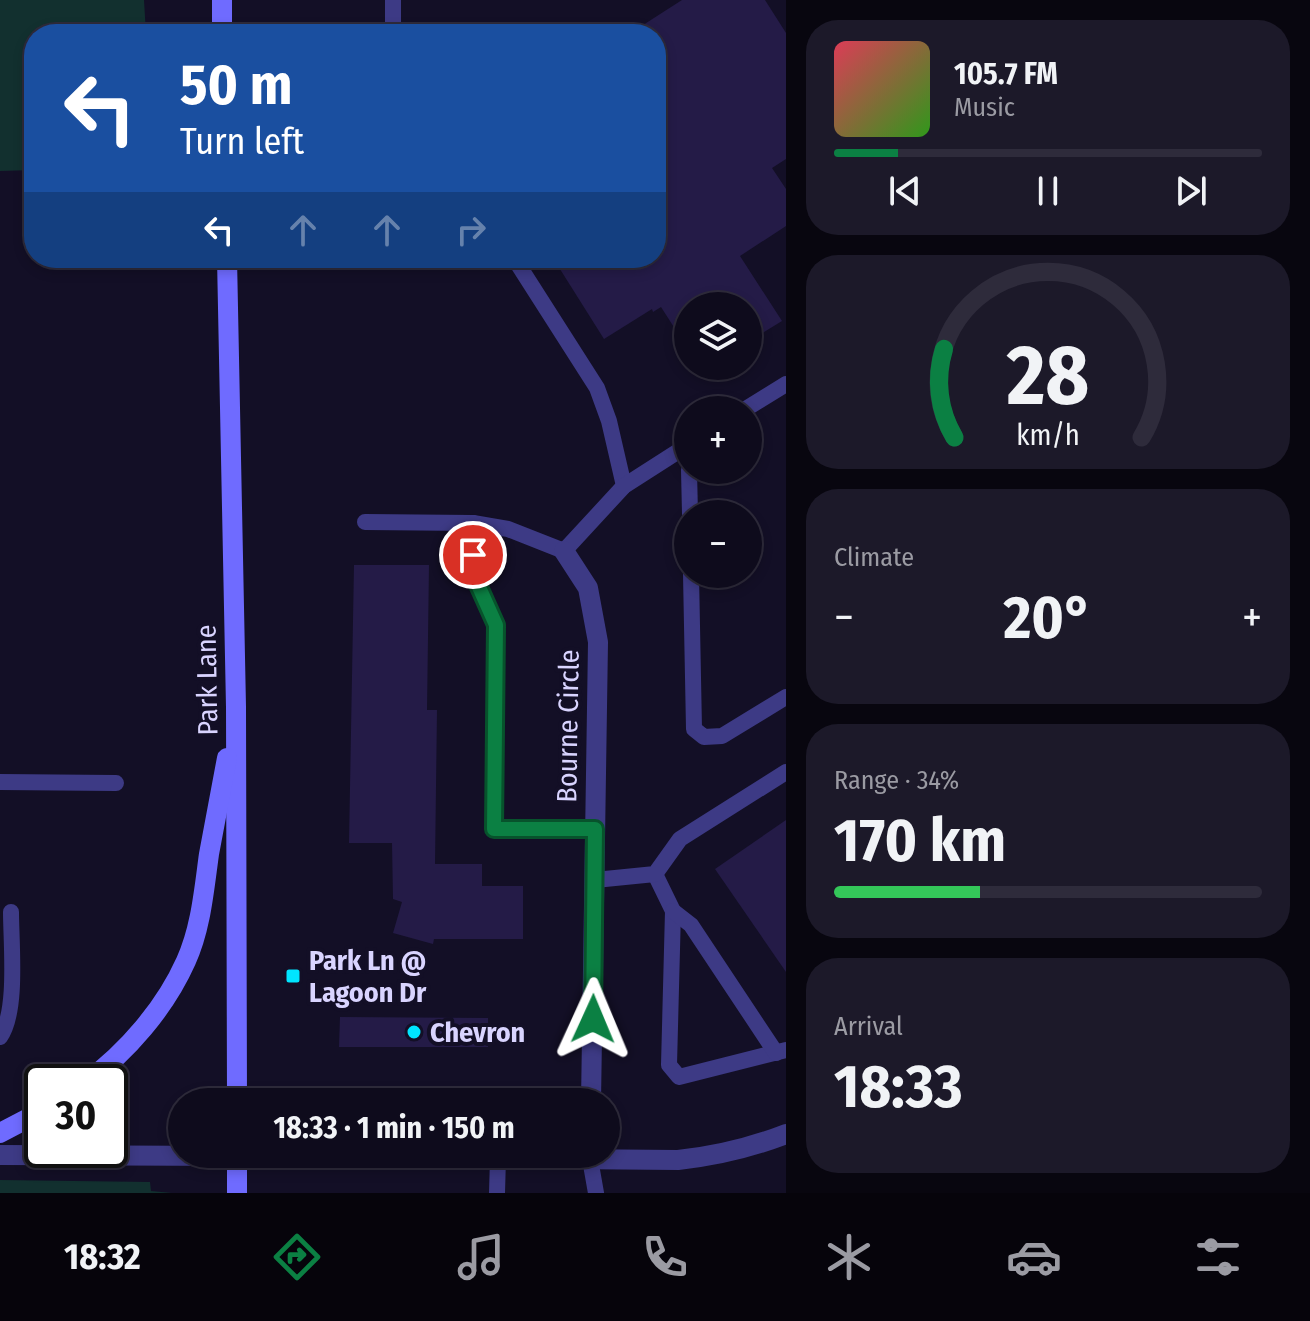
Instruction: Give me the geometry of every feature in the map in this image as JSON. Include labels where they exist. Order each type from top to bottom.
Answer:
[{"type":"main road","points":[[222,0],[222,24]]},
{"type":"main road","name":"Park Lane","points":[[227,268],[236,707],[237,1088]]},
{"type":"main road","points":[[106,1064],[145,1025],[167,997],[187,960],[198,924],[236,707]]},
{"type":"main road","points":[[0,1133],[24,1120]]},
{"type":"main road","points":[[237,1168],[237,1193]]},
{"type":"street","name":"Bourne Circle","points":[[564,551],[588,588],[598,642],[591,1088]]},
{"type":"street","points":[[620,1157],[678,1160],[715,1156],[786,1134]]},
{"type":"street","points":[[0,1155],[168,1155]]},
{"type":"lane","points":[[393,0],[393,24]]},
{"type":"lane","points":[[520,268],[597,388],[609,421],[624,486]]},
{"type":"lane","points":[[762,399],[786,384]]},
{"type":"lane","points":[[365,522],[473,523],[508,529],[564,551],[624,486],[674,454]]},
{"type":"lane","points":[[473,523],[473,555],[479,587],[496,625],[494,829],[595,829]]},
{"type":"lane","points":[[691,588],[694,729],[704,737],[722,736],[786,697]]},
{"type":"lane","points":[[595,880],[655,874],[680,839],[786,772]]},
{"type":"lane","points":[[0,782],[116,783]]},
{"type":"lane","points":[[655,874],[673,911],[691,925],[781,1051],[679,1077],[669,1065],[673,911]]},
{"type":"lane","points":[[0,1037],[6,1029],[11,997],[11,912]]},
{"type":"lane","points":[[497,1193],[498,1168]]},
{"type":"lane","points":[[592,1168],[596,1193]]},
{"type":"green space","points":[[0,0],[144,0],[145,24],[24,24],[24,170],[0,171]]},
{"type":"green space","points":[[0,1180],[150,1182],[151,1191],[172,1193],[0,1193]]},
{"type":"building","points":[[682,0],[765,0],[786,33],[786,159],[772,168],[786,189],[786,226],[740,256],[782,321],[762,333],[762,292],[674,292],[674,327],[661,307],[653,312],[652,309],[604,339],[559,268],[666,268],[666,24],[645,24]]},
{"type":"building","points":[[354,565],[429,565],[427,710],[437,710],[435,864],[482,864],[482,886],[523,886],[523,939],[434,939],[433,944],[393,933],[402,902],[393,899],[392,843],[349,843]]},
{"type":"building","points":[[786,820],[786,972],[715,869]]},
{"type":"building","name":"Chevron","points":[[340,1017],[488,1018],[488,1047],[339,1047]]},
{"type":"place","name":"Park Ln @ Lagoon Dr","points":[[293,976]]},
{"type":"place","name":"Chevron","points":[[414,1032]]},
{"type":"route","points":[[473,555],[479,587],[496,625],[494,829],[595,829],[593,1019]]}]
